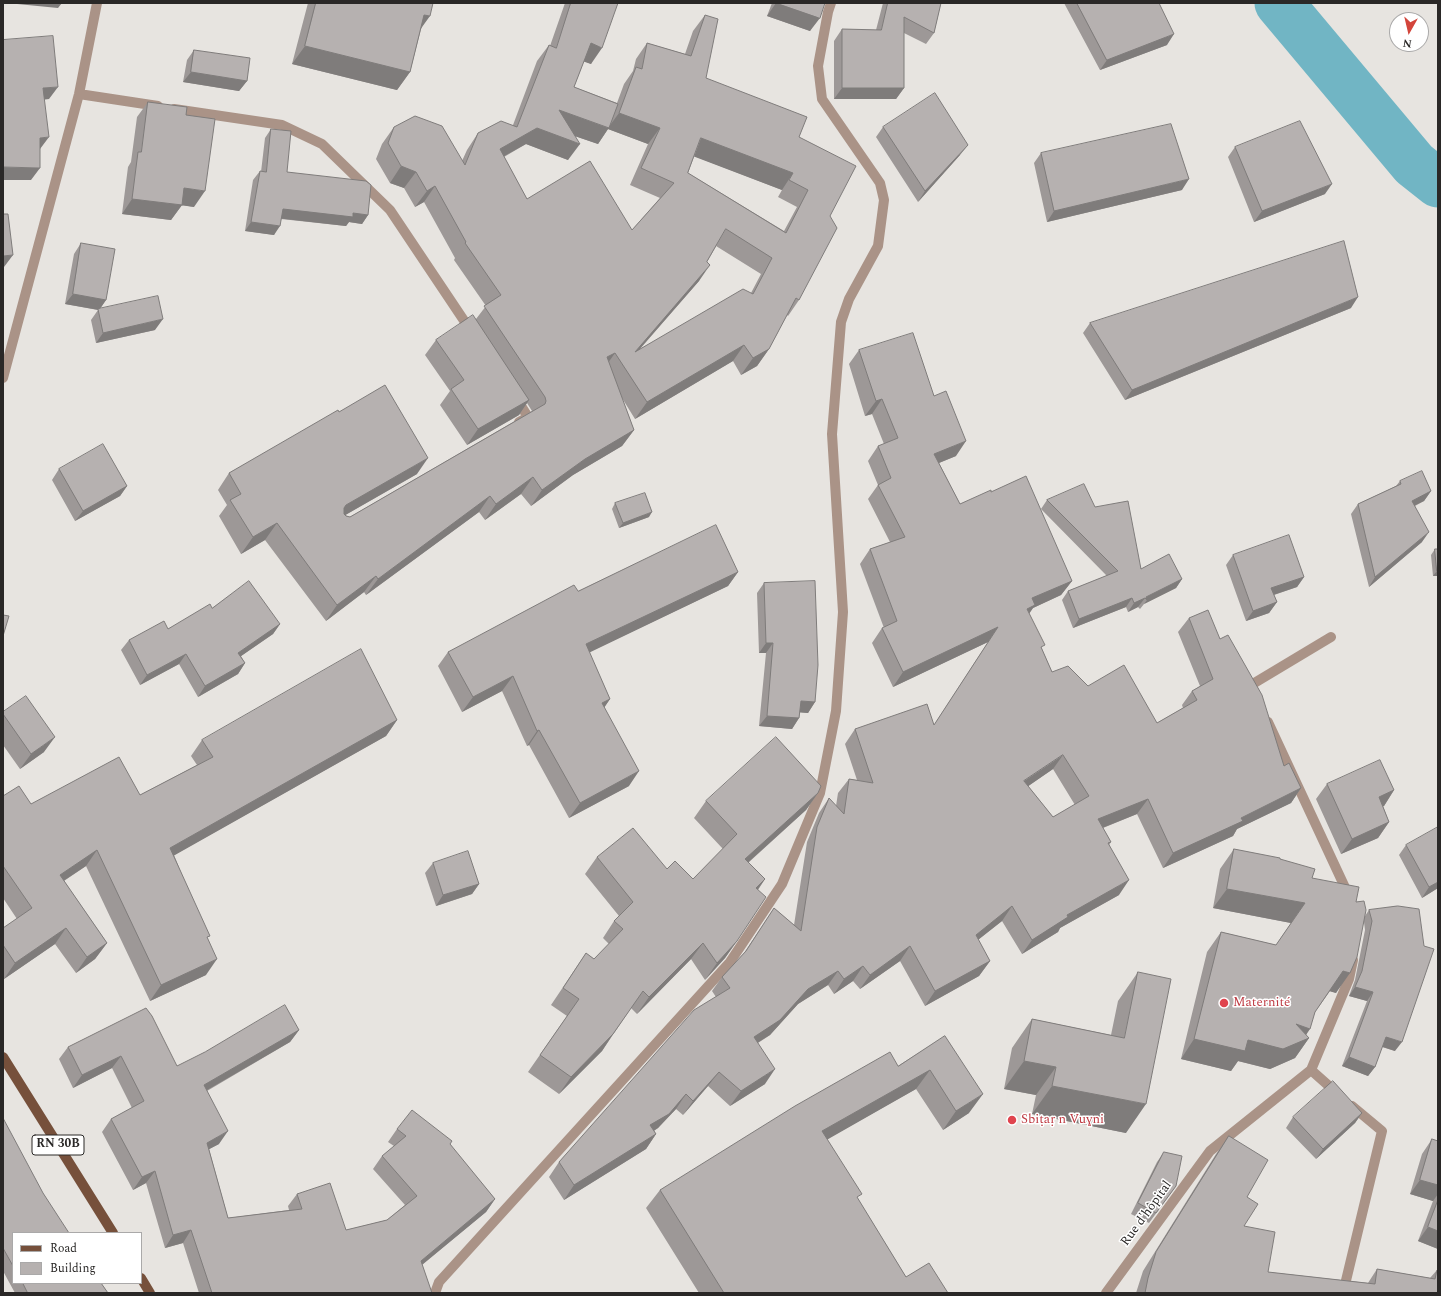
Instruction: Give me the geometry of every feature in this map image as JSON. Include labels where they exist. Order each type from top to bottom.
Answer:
[{"type":"main road","name":"RN 30B","points":[[3,1057],[112,1232]]},
{"type":"main road","points":[[142,1280],[150,1293]]},
{"type":"street","points":[[3,378],[79,94],[97,3]]},
{"type":"street","points":[[435,1293],[439,1282],[730,962],[782,884],[820,792],[836,711],[843,612],[832,434],[841,322],[849,299],[878,246],[884,200],[880,183],[822,99],[818,66],[831,3]]},
{"type":"street","points":[[79,94],[282,125],[322,144],[390,210],[476,339]]},
{"type":"street","points":[[508,428],[528,417],[511,391]]},
{"type":"street","points":[[1258,699],[1251,684],[1331,637]]},
{"type":"street","points":[[1265,713],[1348,893],[1353,907]]},
{"type":"street","points":[[1343,1293],[1382,1131],[1311,1070],[1349,979],[1355,950]]},
{"type":"street","name":"Rue d'hôpital","points":[[1106,1293],[1210,1151],[1311,1070]]},
{"type":"building","points":[[316,3],[433,3],[430,16],[424,15],[410,72],[305,46]]},
{"type":"building","points":[[571,3],[618,3],[602,48],[591,43],[574,87],[618,104],[609,128],[559,110],[580,144],[537,128],[500,149],[527,199],[590,161],[632,230],[674,183],[641,168],[660,128],[619,113],[636,67],[642,69],[647,43],[691,56],[705,15],[718,19],[706,78],[807,117],[799,137],[856,166],[830,216],[837,228],[799,300],[796,298],[769,349],[753,358],[744,345],[647,402],[615,353],[607,357],[634,430],[585,459],[542,490],[533,477],[496,504],[490,496],[378,579],[376,576],[337,605],[277,523],[253,537],[230,500],[241,494],[229,473],[338,410],[339,412],[385,385],[428,458],[346,505],[344,508],[344,514],[350,517],[545,404],[545,397],[484,306],[501,295],[465,243],[466,242],[435,186],[427,191],[416,172],[401,166],[388,143],[394,127],[415,116],[442,126],[465,165],[478,133],[501,121],[517,127],[549,45],[556,48]],"holes":[[[701,138],[793,173],[789,180],[808,190],[786,233],[688,173]],[[726,229],[772,258],[753,294],[743,289],[635,352],[710,265],[707,262]]]},
{"type":"building","points":[[776,3],[825,3],[820,18]]},
{"type":"building","points":[[888,3],[941,3],[934,33],[904,17],[904,88],[842,88],[842,29],[881,30]]},
{"type":"building","points":[[1077,3],[1159,3],[1174,34],[1107,60]]},
{"type":"building","points":[[53,36],[58,87],[43,88],[49,137],[40,138],[40,168],[3,167],[3,40]]},
{"type":"building","points":[[194,50],[250,58],[247,81],[191,72]]},
{"type":"building","points":[[935,93],[968,145],[925,191],[883,127]]},
{"type":"building","points":[[148,102],[187,107],[186,115],[215,119],[205,191],[184,188],[182,205],[132,199],[138,152],[141,152]]},
{"type":"building","points":[[1300,121],[1332,184],[1262,211],[1235,147]]},
{"type":"building","points":[[1171,124],[1189,179],[1054,211],[1041,153]]},
{"type":"building","points":[[271,129],[291,131],[287,172],[366,181],[371,185],[368,215],[353,213],[353,217],[283,209],[280,226],[251,222],[260,171],[266,172]]},
{"type":"building","points":[[3,214],[8,214],[13,255],[3,256]]},
{"type":"building","points":[[1344,241],[1358,297],[1132,390],[1090,323]]},
{"type":"building","points":[[81,243],[115,249],[106,300],[73,294]]},
{"type":"building","points":[[158,296],[163,319],[103,333],[98,309]]},
{"type":"building","points":[[473,315],[529,400],[478,429],[451,389],[464,380],[436,340]]},
{"type":"building","points":[[913,333],[934,396],[946,391],[966,441],[934,454],[960,504],[1026,476],[1072,581],[1032,598],[1035,605],[1027,609],[1045,645],[1041,647],[1052,672],[1068,666],[1088,686],[1124,665],[1157,723],[1197,700],[1192,691],[1213,679],[1189,618],[1208,610],[1220,639],[1228,635],[1262,695],[1284,766],[1289,763],[1301,788],[1241,818],[1243,821],[1173,853],[1148,799],[1098,819],[1111,842],[1108,843],[1129,880],[1067,915],[1068,917],[1032,940],[1012,906],[976,935],[990,961],[935,991],[910,946],[870,975],[863,966],[844,979],[838,971],[808,989],[780,1020],[754,1037],[775,1069],[741,1091],[719,1072],[693,1101],[686,1094],[669,1114],[650,1125],[656,1134],[574,1185],[559,1162],[694,1010],[730,988],[722,977],[746,951],[774,908],[801,931],[817,827],[829,798],[844,814],[849,779],[873,783],[855,729],[927,704],[934,725],[998,627],[903,672],[882,628],[897,621],[870,549],[905,537],[878,485],[891,478],[878,446],[898,438],[882,399],[876,401],[859,350]],"holes":[[[1063,755],[1089,796],[1053,817],[1024,781]]]},
{"type":"building","points":[[103,444],[127,486],[83,511],[59,469]]},
{"type":"building","points":[[1422,471],[1431,491],[1412,501],[1429,532],[1375,577],[1358,504],[1401,484],[1400,481]]},
{"type":"building","points":[[1084,484],[1095,507],[1128,501],[1141,569],[1169,554],[1182,579],[1146,597],[1147,600],[1145,598],[1134,603],[1132,598],[1079,619],[1068,591],[1118,571],[1047,500]]},
{"type":"building","points":[[645,493],[652,512],[623,523],[615,503]]},
{"type":"building","points":[[716,525],[738,572],[586,644],[610,699],[602,703],[639,771],[580,803],[539,730],[537,731],[513,676],[473,697],[448,652],[574,585],[578,591]]},
{"type":"building","points":[[1289,535],[1304,577],[1271,588],[1277,602],[1253,611],[1233,555]]},
{"type":"building","points":[[1435,549],[1438,549],[1438,571],[1437,571]]},
{"type":"building","points":[[249,581],[280,624],[238,653],[245,663],[205,686],[186,654],[147,675],[129,640],[164,621],[168,629],[210,604],[212,608]]},
{"type":"building","points":[[815,581],[818,665],[815,702],[801,701],[799,718],[767,716],[773,643],[766,643],[764,583]]},
{"type":"building","points":[[3,615],[9,616],[3,636]]},
{"type":"building","points":[[361,649],[397,720],[170,848],[210,936],[207,937],[217,959],[161,985],[97,850],[60,875],[107,943],[87,957],[66,928],[15,963],[3,945],[3,928],[32,908],[3,866],[3,796],[19,786],[31,804],[119,757],[140,795],[213,757],[202,740]]},
{"type":"building","points":[[26,696],[55,737],[31,754],[3,714],[3,712]]},
{"type":"building","points":[[776,737],[821,786],[818,793],[745,859],[765,879],[756,888],[766,897],[737,941],[717,963],[703,943],[649,997],[643,991],[613,1034],[571,1077],[540,1055],[579,999],[563,988],[586,953],[594,959],[623,929],[614,921],[633,902],[597,857],[633,828],[667,869],[675,861],[693,879],[737,834],[706,801]]},
{"type":"building","points":[[1380,760],[1394,790],[1379,797],[1389,822],[1352,839],[1327,784]]},
{"type":"building","points":[[1438,827],[1438,882],[1429,887],[1406,845]]},
{"type":"building","points":[[1234,849],[1280,858],[1315,869],[1312,878],[1359,887],[1356,902],[1364,901],[1366,910],[1357,957],[1350,973],[1343,971],[1315,1012],[1310,1029],[1296,1024],[1309,1038],[1283,1049],[1248,1040],[1245,1051],[1194,1039],[1221,932],[1276,945],[1305,903],[1227,889]]},
{"type":"building","points":[[468,851],[479,884],[443,895],[433,863]]},
{"type":"building","points":[[1398,906],[1419,909],[1424,946],[1434,949],[1402,1042],[1386,1037],[1375,1067],[1349,1057],[1373,992],[1355,987],[1362,971],[1372,921],[1369,910]]},
{"type":"building","points":[[1138,972],[1171,979],[1146,1104],[1052,1086],[1056,1067],[1024,1061],[1032,1019],[1124,1038]]},
{"type":"building","points":[[285,1005],[299,1030],[204,1085],[228,1131],[207,1143],[228,1218],[302,1209],[297,1194],[330,1183],[346,1230],[387,1220],[417,1196],[382,1156],[406,1136],[397,1129],[412,1110],[452,1141],[450,1144],[495,1199],[421,1261],[432,1293],[212,1293],[191,1230],[173,1235],[155,1171],[142,1177],[111,1119],[144,1101],[121,1056],[82,1075],[68,1047],[146,1008],[152,1016],[177,1066],[205,1052]]},
{"type":"building","points":[[945,1036],[983,1094],[956,1111],[930,1070],[822,1131],[862,1194],[857,1197],[906,1277],[929,1263],[948,1293],[724,1293],[660,1190],[795,1106],[890,1052],[898,1066]]},
{"type":"building","points":[[1333,1081],[1362,1113],[1323,1149],[1293,1117]]},
{"type":"building","points":[[3,1118],[43,1193],[68,1232],[12,1232],[12,1264],[3,1248]]},
{"type":"building","points":[[1229,1136],[1268,1160],[1247,1197],[1258,1204],[1244,1226],[1275,1232],[1268,1272],[1375,1284],[1377,1269],[1435,1279],[1438,1270],[1438,1293],[1145,1293],[1156,1252]]},
{"type":"building","points":[[1432,1139],[1438,1141],[1438,1185],[1420,1180]]},
{"type":"building","points":[[1164,1152],[1182,1156],[1176,1186],[1156,1213],[1138,1203]]},
{"type":"building","points":[[1438,1200],[1438,1231],[1428,1227]]},
{"type":"building","points":[[24,1284],[102,1284],[108,1293],[28,1293]]},
{"type":"waterway","points":[[1279,3],[1414,164],[1438,183]]},
{"type":"place","name":"Maternité","points":[[1224,1003]]},
{"type":"place","name":"Sbiṭaṛ n Vuɣni","points":[[1012,1120]]}]
